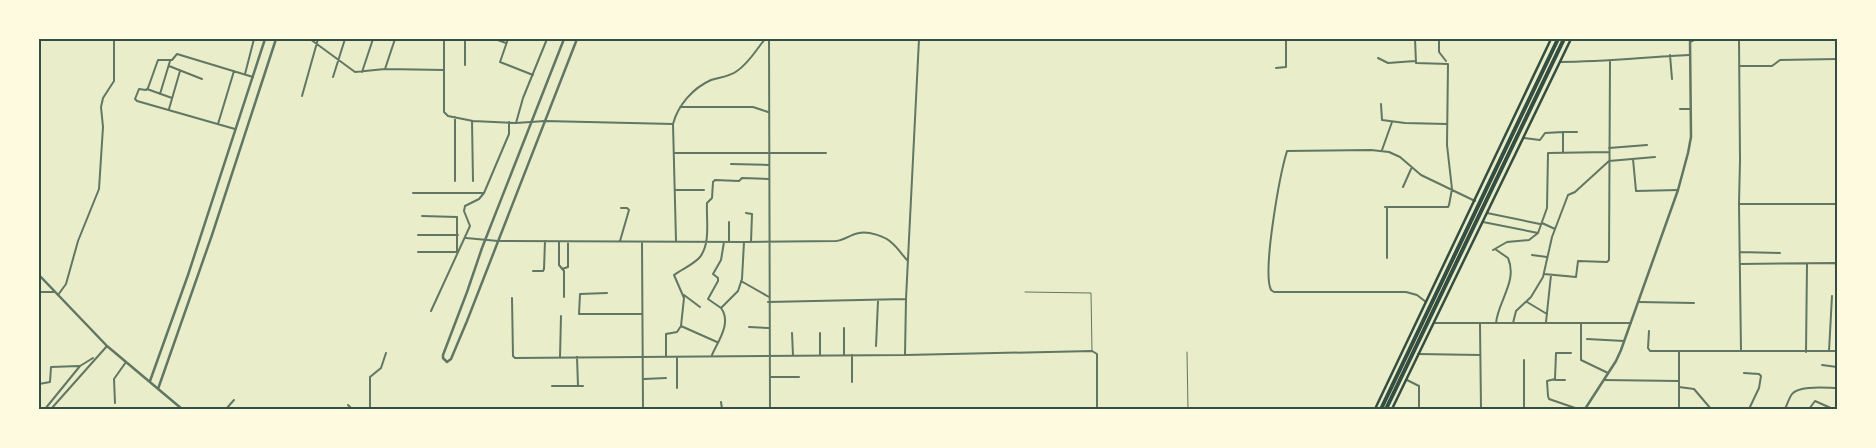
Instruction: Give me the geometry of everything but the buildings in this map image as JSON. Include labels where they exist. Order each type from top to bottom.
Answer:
[{"type":"highway","points":[[1381,409],[1558,39]]},
{"type":"highway","points":[[1386,409],[1564,39]]},
{"type":"highway","points":[[1467,217],[1472,219]]},
{"type":"highway","points":[[1431,316],[1435,321]]},
{"type":"main road","points":[[1375,409],[1551,39]]},
{"type":"main road","points":[[1392,409],[1571,39]]},
{"type":"street","points":[[58,295],[66,284],[78,241],[99,189],[103,127],[101,107],[103,98],[114,81],[114,39]]},
{"type":"street","points":[[245,74],[254,39]]},
{"type":"street","points":[[150,382],[188,276],[265,39]]},
{"type":"street","points":[[158,389],[212,235],[276,39]]},
{"type":"street","points":[[310,39],[355,72],[385,69],[444,70]]},
{"type":"street","points":[[302,96],[318,39]]},
{"type":"street","points":[[333,77],[345,39]]},
{"type":"street","points":[[362,72],[373,39]]},
{"type":"street","points":[[385,69],[395,39]]},
{"type":"street","points":[[444,39],[445,114],[472,121],[516,123],[545,121],[673,124]]},
{"type":"street","points":[[465,39],[465,65]]},
{"type":"street","points":[[494,39],[506,43]]},
{"type":"street","points":[[508,39],[500,62],[533,75]]},
{"type":"street","points":[[516,123],[547,39]]},
{"type":"street","points":[[564,39],[485,240],[443,355],[447,362],[451,359],[577,39]]},
{"type":"street","points":[[676,242],[673,124],[680,107],[693,93],[709,81],[729,76],[736,72],[767,39]]},
{"type":"street","points":[[767,39],[770,154],[768,302],[770,409]]},
{"type":"street","points":[[905,355],[919,39]]},
{"type":"street","points":[[1276,68],[1286,67],[1286,39]]},
{"type":"street","points":[[1415,39],[1415,61]]},
{"type":"street","points":[[1585,409],[1616,361],[1639,302],[1678,190],[1690,146],[1689,54],[1690,40],[1696,39]]},
{"type":"street","points":[[1739,39],[1741,351]]},
{"type":"street","points":[[1387,258],[1386,208],[1448,207],[1452,190],[1447,145],[1448,64],[1439,52],[1439,41]]},
{"type":"street","points":[[160,94],[170,61],[176,54],[253,77]]},
{"type":"street","points":[[1560,62],[1610,61],[1689,54]]},
{"type":"street","points":[[1670,56],[1672,79]]},
{"type":"street","points":[[1378,58],[1388,63],[1415,61],[1417,63],[1446,62]]},
{"type":"street","points":[[1739,66],[1772,66],[1780,60],[1837,59]]},
{"type":"street","points":[[147,89],[158,60],[170,61]]},
{"type":"street","points":[[1544,274],[1576,277],[1578,261],[1607,262],[1609,260],[1610,61]]},
{"type":"street","points":[[169,66],[202,79]]},
{"type":"street","points":[[169,109],[180,71]]},
{"type":"street","points":[[218,124],[234,71]]},
{"type":"street","points":[[172,98],[147,89],[138,90],[136,100],[236,130]]},
{"type":"street","points":[[1381,104],[1381,119],[1392,122],[1447,124]]},
{"type":"street","points":[[680,107],[753,107],[768,112]]},
{"type":"street","points":[[1680,109],[1691,109]]},
{"type":"street","points":[[455,117],[455,181]]},
{"type":"street","points":[[472,121],[473,181]]},
{"type":"street","points":[[431,311],[466,238],[470,223],[464,211],[465,206],[479,199],[484,193],[509,134],[509,122]]},
{"type":"street","points":[[1382,150],[1392,122]]},
{"type":"street","points":[[1524,138],[1539,140],[1546,132],[1577,132]]},
{"type":"street","points":[[1563,132],[1563,152]]},
{"type":"street","points":[[1609,148],[1647,146]]},
{"type":"street","points":[[1426,302],[1417,295],[1406,292],[1274,292],[1269,288],[1269,262],[1274,205],[1286,151],[1382,150],[1397,156],[1421,175],[1475,201]]},
{"type":"street","points":[[1496,323],[1499,307],[1509,285],[1510,265],[1508,258],[1494,249],[1507,242],[1529,240],[1538,233],[1547,205],[1548,155],[1552,152],[1609,152]]},
{"type":"street","points":[[675,153],[826,153]]},
{"type":"street","points":[[1513,323],[1516,311],[1527,302],[1544,274],[1555,228],[1567,196],[1575,192],[1609,161],[1655,157]]},
{"type":"street","points":[[1634,159],[1636,191],[1678,190]]},
{"type":"street","points":[[731,164],[769,165]]},
{"type":"street","points":[[1403,187],[1412,168]]},
{"type":"street","points":[[666,357],[666,334],[677,332],[681,326],[683,295],[674,275],[700,257],[706,242],[707,203],[712,198],[712,184],[714,181],[738,181],[742,178],[769,179]]},
{"type":"street","points":[[676,190],[704,190]]},
{"type":"street","points":[[413,193],[484,193]]},
{"type":"street","points":[[1739,204],[1837,204]]},
{"type":"street","points":[[620,241],[629,210],[621,208]]},
{"type":"street","points":[[746,213],[752,214],[752,242]]},
{"type":"street","points":[[1487,213],[1555,228]]},
{"type":"street","points":[[422,216],[456,216],[458,252]]},
{"type":"street","points":[[729,222],[729,242]]},
{"type":"street","points":[[1483,222],[1538,233]]},
{"type":"street","points":[[466,238],[545,242],[836,241],[844,240],[857,233],[866,233],[888,240],[908,261]]},
{"type":"street","points":[[418,235],[458,235]]},
{"type":"street","points":[[533,271],[544,270],[545,242]]},
{"type":"street","points":[[559,242],[559,265],[564,270],[564,298]]},
{"type":"street","points":[[562,269],[568,267],[568,242]]},
{"type":"street","points":[[642,242],[643,409]]},
{"type":"street","points":[[712,356],[725,327],[725,314],[721,308],[708,299],[718,281],[713,274],[721,260],[724,242]]},
{"type":"street","points":[[721,308],[736,294],[741,281],[744,242]]},
{"type":"street","points":[[418,252],[458,252]]},
{"type":"street","points":[[1740,252],[1780,253]]},
{"type":"street","points":[[1532,255],[1547,257]]},
{"type":"street","points":[[1740,264],[1836,263],[1837,288]]},
{"type":"street","points":[[1806,352],[1807,264]]},
{"type":"street","points":[[39,275],[107,346],[182,409]]},
{"type":"street","points":[[1546,322],[1551,275]]},
{"type":"street","points":[[741,281],[769,297]]},
{"type":"street","points":[[39,292],[55,292]]},
{"type":"street","points":[[607,293],[580,294],[579,314],[642,314]]},
{"type":"street","points":[[683,295],[700,307]]},
{"type":"street","points":[[1829,352],[1832,296]]},
{"type":"street","points":[[512,298],[513,357],[905,355],[1093,351],[1097,358],[1097,409]]},
{"type":"street","points":[[768,302],[906,299]]},
{"type":"street","points":[[876,346],[878,300]]},
{"type":"street","points":[[1527,302],[1547,314]]},
{"type":"street","points":[[1639,302],[1694,303]]},
{"type":"street","points":[[560,357],[561,316]]},
{"type":"street","points":[[1435,321],[1480,324],[1546,322],[1631,323]]},
{"type":"street","points":[[1581,323],[1581,360],[1608,373]]},
{"type":"street","points":[[1480,324],[1481,409]]},
{"type":"street","points":[[681,326],[718,342]]},
{"type":"street","points":[[748,327],[769,328]]},
{"type":"street","points":[[844,328],[844,355]]},
{"type":"street","points":[[1649,331],[1648,350],[1837,351]]},
{"type":"street","points":[[792,333],[793,355]]},
{"type":"street","points":[[820,333],[820,355]]},
{"type":"street","points":[[1587,339],[1624,341]]},
{"type":"street","points":[[51,409],[95,357],[107,346]]},
{"type":"street","points":[[1678,351],[1679,409]]},
{"type":"street","points":[[370,409],[370,377],[381,368],[386,353]]},
{"type":"street","points":[[1555,380],[1556,353],[1571,353]]},
{"type":"street","points":[[1418,354],[1481,355]]},
{"type":"street","points":[[852,355],[852,382]]},
{"type":"street","points":[[677,356],[677,388]]},
{"type":"street","points":[[45,409],[80,366],[95,357]]},
{"type":"street","points":[[578,357],[578,386]]},
{"type":"street","points":[[1524,360],[1524,409]]},
{"type":"street","points":[[115,403],[114,379],[126,362]]},
{"type":"street","points":[[1822,365],[1837,367]]},
{"type":"street","points":[[39,384],[50,382],[51,367],[80,366]]},
{"type":"street","points":[[1744,373],[1761,376],[1759,388],[1749,409]]},
{"type":"street","points":[[770,377],[799,377]]},
{"type":"street","points":[[643,379],[666,378]]},
{"type":"street","points":[[1406,380],[1419,387],[1419,409]]},
{"type":"street","points":[[1564,380],[1548,381],[1548,398],[1578,409]]},
{"type":"street","points":[[1603,380],[1679,381]]},
{"type":"street","points":[[552,386],[582,386]]},
{"type":"street","points":[[1679,387],[1694,389],[1711,409]]},
{"type":"street","points":[[1785,409],[1792,393],[1795,391],[1808,388],[1837,388],[1835,409],[1816,401],[1813,402],[1809,409]]},
{"type":"street","points":[[226,409],[234,400]]},
{"type":"street","points":[[721,402],[722,409]]},
{"type":"street","points":[[348,406],[352,409]]},
{"type":"lane","points":[[1025,292],[1091,293],[1093,351]]},
{"type":"lane","points":[[1187,352],[1188,409]]}]
